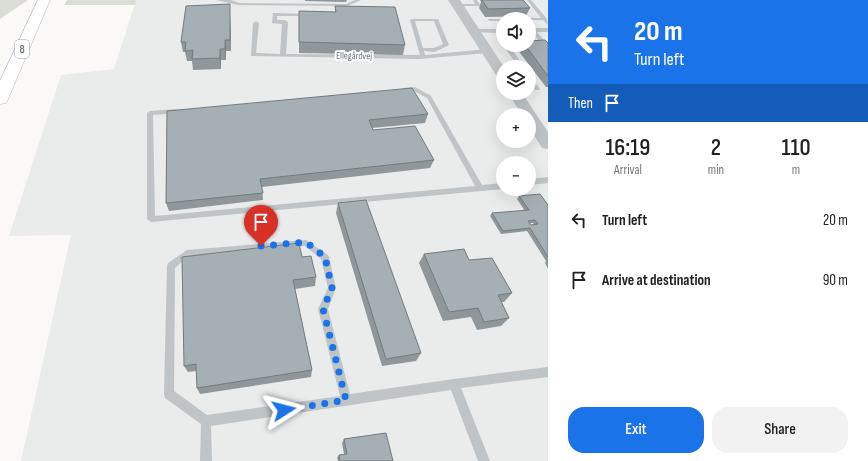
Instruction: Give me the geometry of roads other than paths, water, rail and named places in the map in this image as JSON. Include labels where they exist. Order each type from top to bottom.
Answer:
[{"type":"highway","name":"8","points":[[0,98],[44,0]]},
{"type":"street","points":[[456,3],[487,51],[496,62]]},
{"type":"street","points":[[520,100],[548,144]]},
{"type":"lane","points":[[218,0],[226,0],[239,4],[300,5],[347,5],[359,0]]},
{"type":"lane","points":[[456,3],[478,5],[474,0]]},
{"type":"lane","points":[[529,0],[546,21]]},
{"type":"lane","points":[[300,5],[300,15]]},
{"type":"lane","points":[[283,55],[285,22],[274,22],[275,14],[314,15]]},
{"type":"lane","points":[[421,49],[435,50],[446,45],[436,20],[412,20],[423,56]]},
{"type":"lane","points":[[490,20],[496,20]]},
{"type":"lane","points":[[536,20],[546,21]]},
{"type":"lane","name":"Ellegårdvej","points":[[256,23],[253,55],[423,56],[487,51]]},
{"type":"lane","points":[[474,31],[496,30]]},
{"type":"lane","points":[[536,30],[548,30]]},
{"type":"lane","points":[[536,36],[548,49]]},
{"type":"lane","points":[[399,91],[415,89],[429,97],[480,188]]},
{"type":"lane","points":[[182,110],[150,113],[150,219],[496,187]]},
{"type":"lane","points":[[536,181],[548,180]]},
{"type":"lane","points":[[346,400],[323,309],[332,288],[325,257],[306,242],[187,253],[171,266],[169,394],[206,421],[454,384],[548,372]]},
{"type":"lane","points":[[454,384],[484,461]]},
{"type":"lane","points":[[206,421],[206,461]]}]
